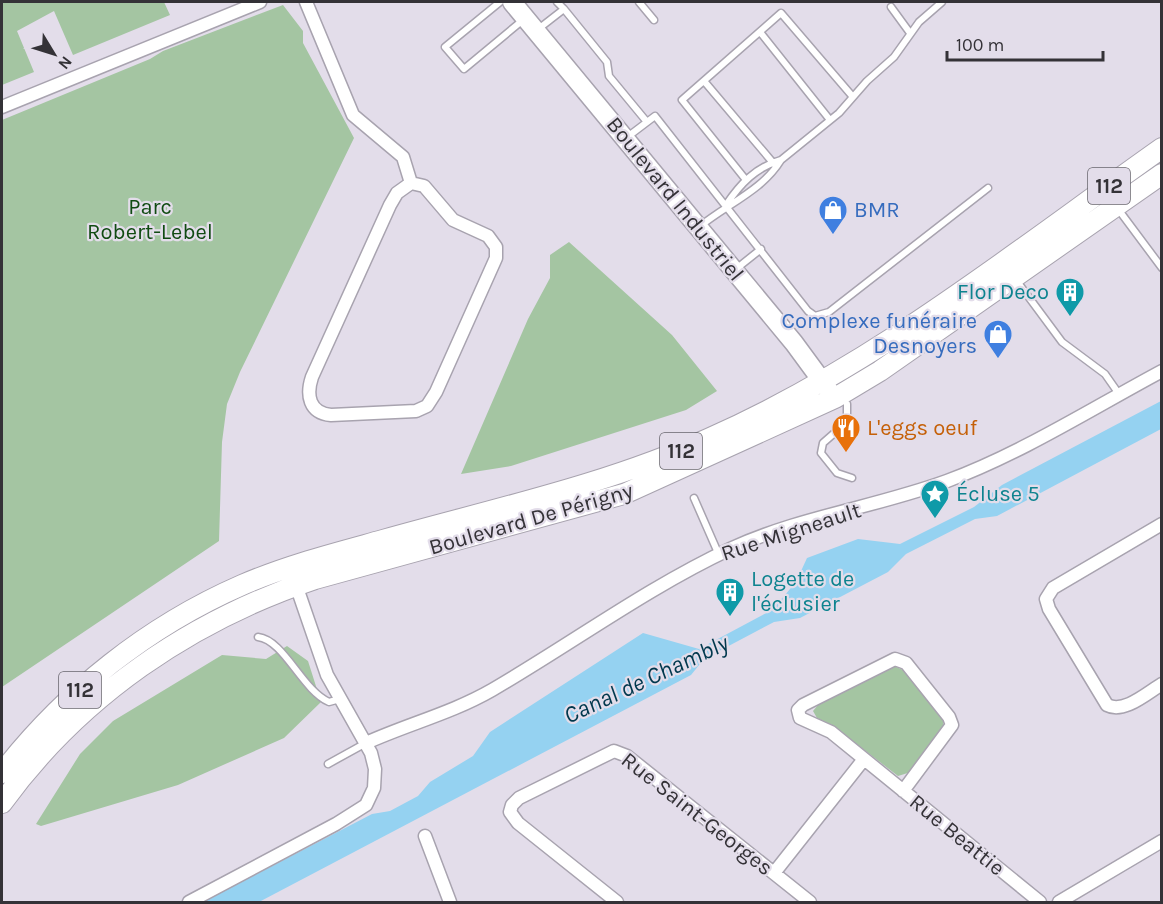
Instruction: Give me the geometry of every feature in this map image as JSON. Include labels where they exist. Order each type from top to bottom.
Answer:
[{"type":"main road","name":"Boulevard De Périgny","points":[[2,773],[64,704],[110,664],[146,638],[211,600],[290,567],[631,470],[749,421],[824,381],[886,342],[1161,148]]},
{"type":"main road","name":"Boulevard De Périgny","points":[[2,803],[63,731],[138,668],[216,620],[296,586],[624,494],[841,401],[880,371],[1161,174]]},
{"type":"street","points":[[2,107],[260,2]]},
{"type":"street","points":[[306,2],[353,115],[399,152],[407,165],[411,183]]},
{"type":"street","name":"Boulevard Industriel","points":[[512,2],[841,401]]},
{"type":"street","points":[[411,183],[424,186],[453,220],[488,236],[496,247],[496,258],[430,404],[416,411],[324,414],[315,408],[309,399],[308,388],[312,376],[396,193],[411,183]]},
{"type":"street","name":"Rue Migneault","points":[[366,742],[443,715],[471,701],[658,588],[719,555],[768,535],[905,496],[949,480],[1015,450],[1161,372]]},
{"type":"street","points":[[1161,524],[1053,588],[1046,599],[1049,609],[1107,705],[1114,708],[1124,706],[1161,684]]},
{"type":"street","points":[[189,903],[336,824],[366,805],[372,796],[375,778],[374,761],[366,742],[327,675],[290,567]]},
{"type":"street","name":"Rue Beattie","points":[[903,791],[952,725],[949,717],[906,663],[899,659],[886,662],[808,702],[798,710],[803,721],[826,728],[864,759],[903,791],[1040,903]]},
{"type":"street","name":"Rue Saint-Georges","points":[[617,903],[516,821],[510,812],[512,805],[519,798],[612,751],[627,756],[810,903]]},
{"type":"street","points":[[774,873],[864,759]]},
{"type":"street","points":[[425,836],[450,903]]},
{"type":"street","points":[[1059,903],[1161,841]]},
{"type":"lane","points":[[500,2],[445,47],[464,69],[531,24],[564,9]]},
{"type":"lane","points":[[558,2],[607,62],[609,76],[647,122]]},
{"type":"lane","points":[[639,2],[654,20]]},
{"type":"lane","points":[[726,206],[746,180],[781,160],[830,120],[894,57],[910,33],[942,2]]},
{"type":"lane","points":[[891,7],[910,33]]},
{"type":"lane","points":[[746,180],[682,100],[781,13],[853,98]]},
{"type":"lane","points":[[760,32],[830,120]]},
{"type":"lane","points":[[704,81],[774,164]]},
{"type":"lane","points":[[626,139],[655,116],[761,249],[767,260],[808,311],[815,316],[822,316],[987,188]]},
{"type":"lane","points":[[699,227],[726,206],[746,195],[774,164]]},
{"type":"lane","points":[[1116,206],[1161,268]]},
{"type":"lane","points":[[734,271],[761,249]]},
{"type":"lane","points":[[1014,278],[1062,342],[1105,374],[1119,394]]},
{"type":"lane","points":[[841,401],[847,422],[823,443],[821,453],[840,475],[852,478]]},
{"type":"lane","points":[[694,498],[719,555]]},
{"type":"lane","points":[[258,637],[272,641],[315,693],[329,702],[340,699]]},
{"type":"lane","points":[[328,764],[366,742]]},
{"type":"green space","points":[[2,2],[164,2],[170,15],[73,55],[54,11],[17,31],[34,72],[2,85]]},
{"type":"green space","name":"Parc Robert-Lebel","points":[[283,5],[303,31],[303,43],[354,138],[240,372],[227,404],[222,442],[219,541],[2,687],[2,120],[150,59],[163,51]]},
{"type":"green space","points":[[569,242],[672,335],[717,391],[686,410],[511,466],[461,474],[528,319],[550,278],[550,255]]},
{"type":"green space","points":[[287,646],[308,661],[321,702],[284,738],[178,785],[41,826],[36,824],[80,754],[113,721],[222,655],[266,659]]},
{"type":"green space","points":[[894,666],[903,670],[942,717],[944,726],[911,772],[898,776],[832,725],[817,718],[813,711],[818,705]]},
{"type":"water","name":"Canal de Chambly","points":[[1161,401],[1161,429],[997,516],[975,519],[906,554],[888,572],[800,618],[774,622],[704,659],[691,675],[259,902],[203,902],[372,814],[390,811],[418,796],[430,782],[473,756],[490,732],[643,633],[699,649],[772,610],[796,582],[807,558],[858,539],[900,544],[974,507],[1002,485]]},
{"type":"place","name":"BMR","points":[[833,236]]},
{"type":"place","name":"Flor Deco","points":[[1070,318]]},
{"type":"place","name":"Complexe funéraire Desnoyers","points":[[998,360]]},
{"type":"place","name":"L'eggs oeuf","points":[[846,454]]},
{"type":"place","name":"Écluse 5","points":[[935,520]]},
{"type":"place","name":"Logette de l'éclusier","points":[[730,618]]}]
